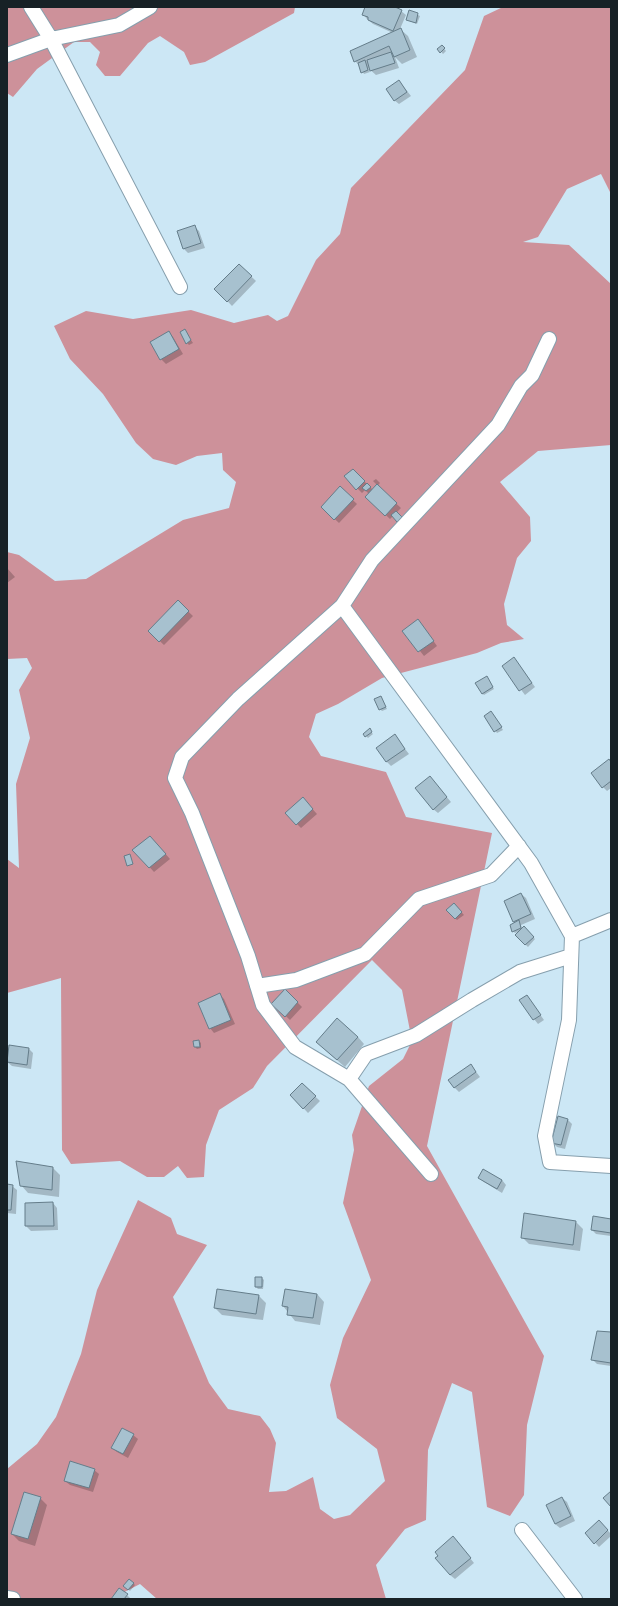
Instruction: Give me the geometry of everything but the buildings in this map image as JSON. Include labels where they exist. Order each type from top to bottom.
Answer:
[{"type":"street","points":[[31,7],[51,39],[180,287]]},
{"type":"street","points":[[7,55],[51,39],[119,26],[150,7]]},
{"type":"street","points":[[431,1174],[349,1079],[295,1047],[263,1005],[248,956],[192,813],[175,778],[182,757],[238,699],[342,606],[372,560],[498,425],[521,386],[532,375],[549,339]]},
{"type":"street","points":[[342,606],[532,863],[572,936],[569,1020],[545,1136],[550,1162],[611,1166]]},
{"type":"street","points":[[257,986],[296,980],[365,954],[419,899],[491,875],[519,846]]},
{"type":"street","points":[[572,936],[611,920]]},
{"type":"street","points":[[349,1079],[366,1054],[416,1035],[520,972],[571,956]]},
{"type":"street","points":[[522,1530],[575,1599]]},
{"type":"street","points":[[7,1598],[13,1599]]},
{"type":"shaded area","points":[[7,7],[295,7],[294,13],[205,62],[190,65],[184,52],[160,36],[148,43],[120,76],[105,76],[96,65],[100,52],[90,42],[74,42],[37,69],[13,97],[7,93]]},
{"type":"shaded area","points":[[503,7],[611,7],[611,194],[601,174],[567,189],[538,237],[523,242],[569,245],[611,284],[611,445],[538,451],[500,482],[530,517],[531,541],[517,558],[504,604],[507,625],[524,639],[501,643],[477,653],[382,678],[338,704],[316,714],[309,737],[321,756],[386,772],[406,817],[492,833],[427,1146],[544,1356],[527,1425],[524,1495],[510,1516],[487,1507],[472,1392],[452,1383],[428,1450],[426,1520],[405,1529],[376,1565],[386,1599],[157,1599],[140,1584],[111,1599],[7,1599],[7,1469],[37,1444],[56,1417],[81,1354],[97,1290],[138,1200],[171,1218],[177,1234],[207,1245],[173,1297],[209,1383],[228,1409],[260,1416],[270,1429],[276,1443],[269,1492],[286,1491],[313,1477],[320,1509],[334,1519],[350,1515],[385,1481],[377,1449],[337,1418],[330,1385],[343,1338],[371,1280],[343,1203],[354,1150],[352,1135],[369,1086],[403,1059],[412,1041],[402,990],[372,960],[267,1066],[253,1088],[219,1110],[206,1145],[204,1177],[187,1178],[178,1166],[164,1177],[147,1177],[120,1161],[71,1164],[62,1150],[61,978],[7,993],[7,859],[19,868],[16,784],[30,738],[19,690],[32,668],[27,658],[7,659],[7,552],[19,555],[55,581],[86,579],[183,520],[229,508],[236,482],[223,470],[222,453],[197,456],[176,465],[153,459],[136,443],[103,394],[70,359],[54,326],[86,311],[133,319],[191,310],[234,323],[268,315],[277,321],[288,316],[316,260],[340,234],[351,188],[465,70],[484,16]]}]
